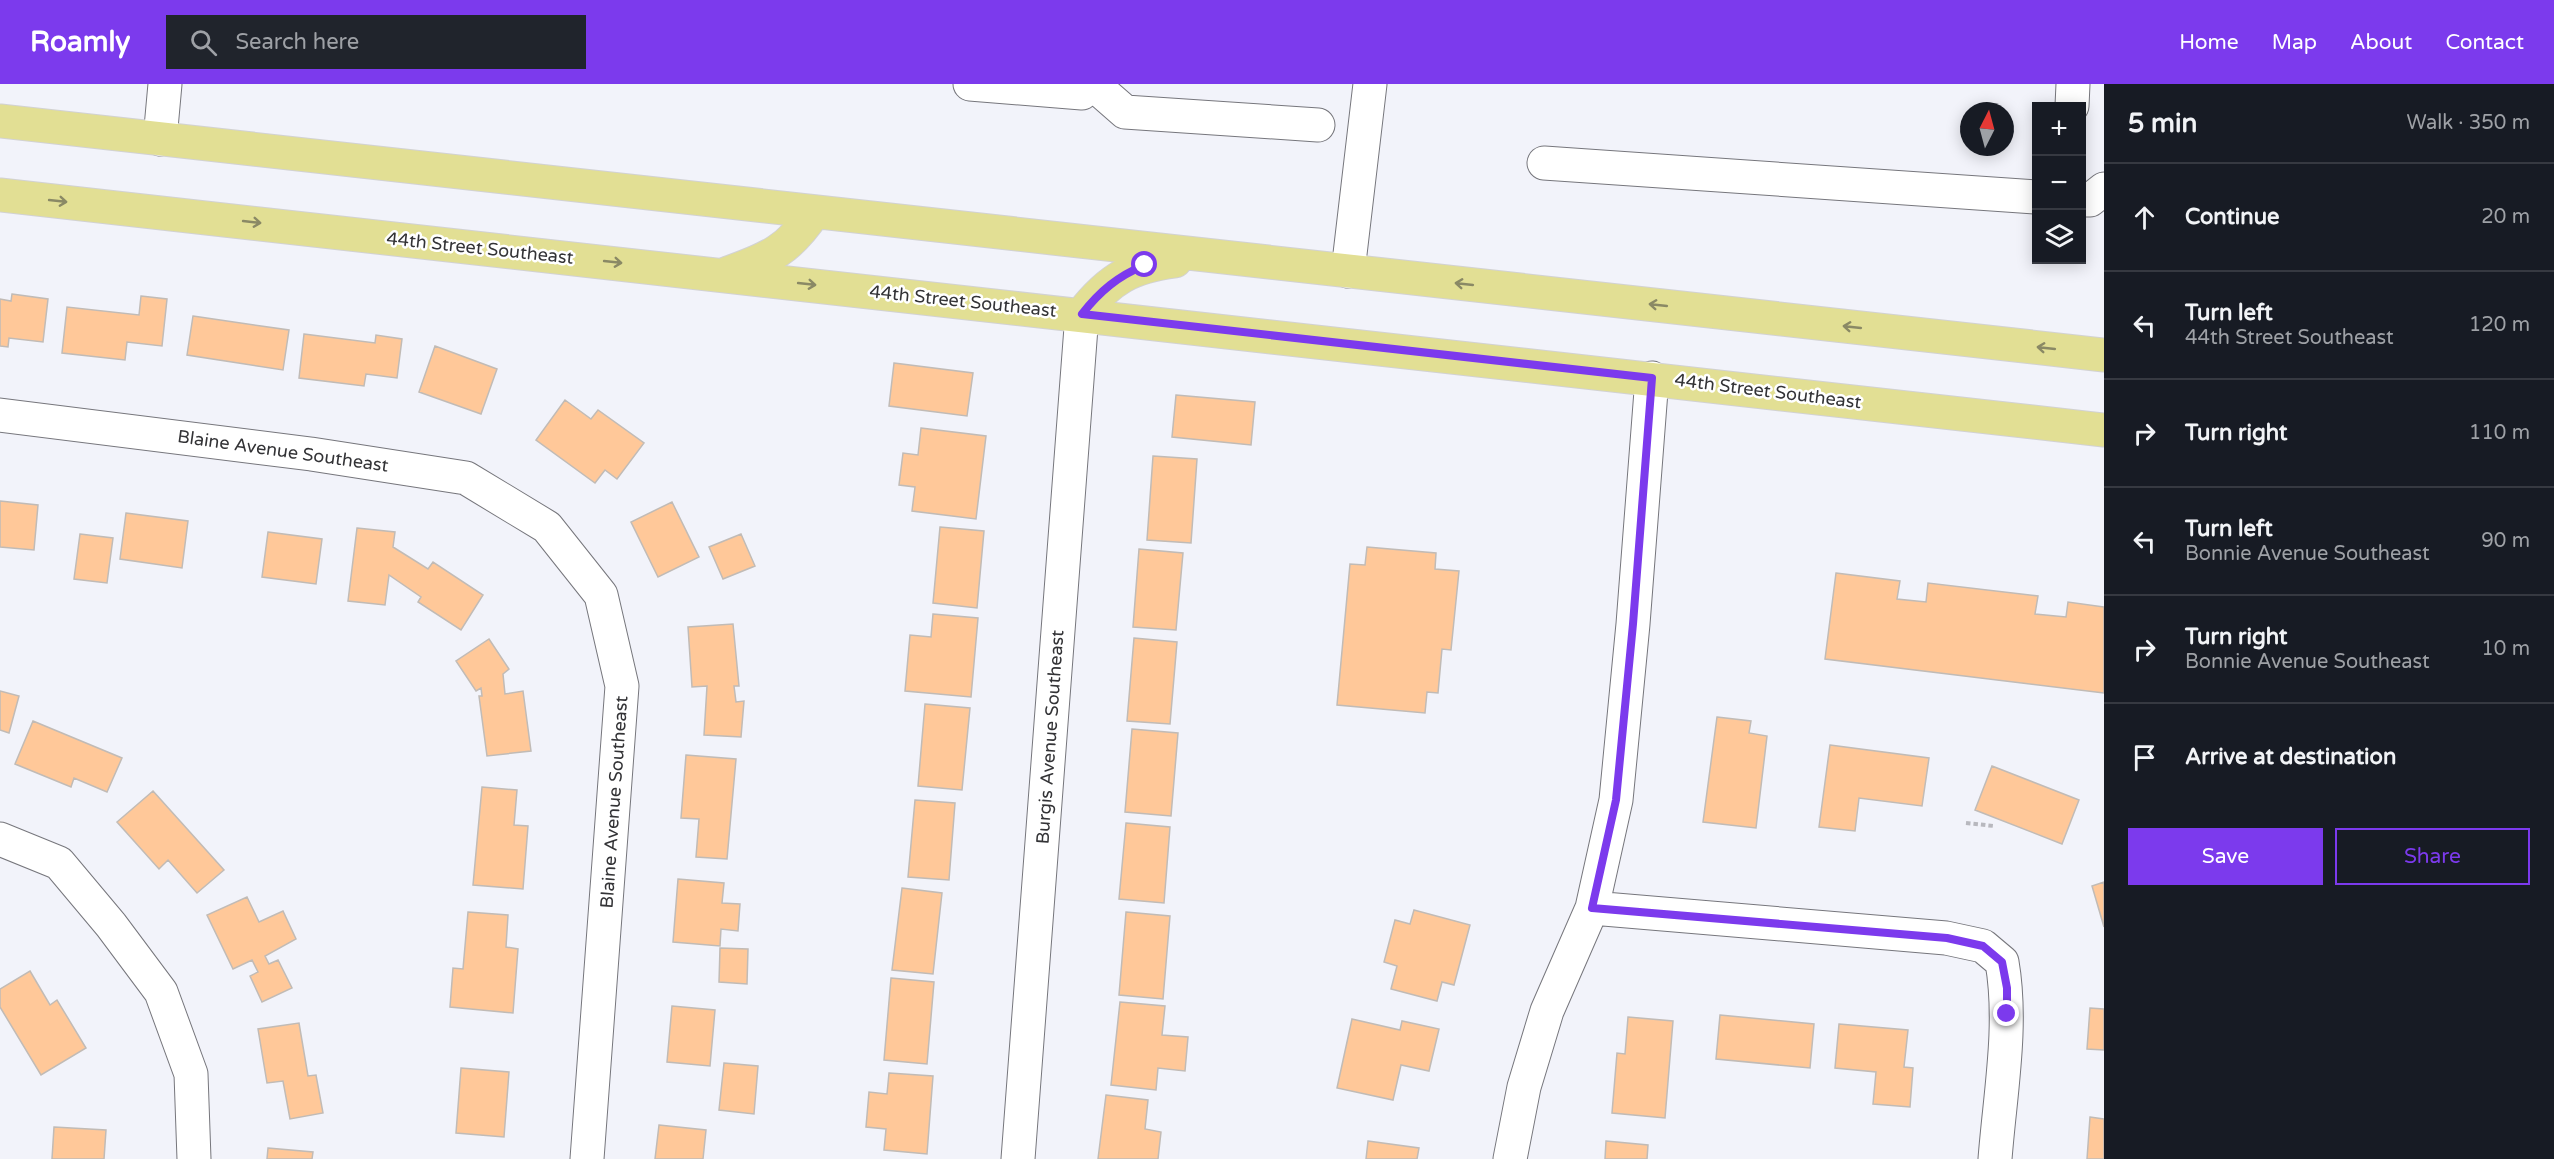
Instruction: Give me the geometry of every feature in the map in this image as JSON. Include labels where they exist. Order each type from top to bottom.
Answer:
[{"type":"main road","points":[[8,124],[2104,355]]},
{"type":"main road","name":"44th Street Southeast","points":[[0,195],[724,274],[2104,430]]},
{"type":"main road","points":[[724,274],[767,259],[787,247],[814,212]]},
{"type":"main road","points":[[1082,314],[1098,293],[1122,274],[1145,265],[1209,255]]},
{"type":"street","points":[[160,139],[165,84]]},
{"type":"street","points":[[970,84],[1082,93],[1093,84],[1125,112],[1318,125]]},
{"type":"street","points":[[1348,271],[1370,84]]},
{"type":"street","points":[[2072,102],[2073,84]]},
{"type":"street","points":[[1544,164],[2032,197]]},
{"type":"street","points":[[2086,200],[2090,200],[2104,189]]},
{"type":"street","name":"Burgis Avenue Southeast","points":[[1018,1159],[1082,314]]},
{"type":"street","points":[[1510,1159],[1524,1087],[1547,1011],[1592,908],[1616,800],[1633,624],[1652,378]]},
{"type":"street","name":"Blaine Avenue Southeast","points":[[0,415],[300,452],[466,478],[547,527],[601,595],[622,686],[587,1159]]},
{"type":"street","points":[[0,839],[59,863],[111,925],[161,993],[191,1074],[194,1159]]},
{"type":"street","points":[[1592,908],[1947,938],[1983,946],[2002,962],[2007,988],[2007,1014],[1995,1159]]},
{"type":"path","points":[[1966,824],[1994,826]]},
{"type":"building","points":[[12,294],[48,299],[43,342],[9,338],[8,347],[0,346],[0,299],[11,301]]},
{"type":"building","points":[[141,296],[167,299],[162,346],[127,342],[125,360],[62,353],[67,307],[139,315]]},
{"type":"building","points":[[193,316],[289,330],[283,370],[187,355]]},
{"type":"building","points":[[304,334],[375,343],[376,335],[402,339],[397,378],[366,374],[364,386],[299,378]]},
{"type":"building","points":[[435,346],[497,369],[481,414],[419,392]]},
{"type":"building","points":[[894,363],[973,373],[967,416],[889,406]]},
{"type":"building","points":[[1176,395],[1255,402],[1251,445],[1172,437]]},
{"type":"building","points":[[565,400],[591,419],[598,410],[644,443],[617,479],[605,470],[595,483],[536,440]]},
{"type":"building","points":[[921,428],[986,436],[976,519],[912,511],[915,487],[899,485],[903,453],[918,455]]},
{"type":"building","points":[[1153,456],[1197,459],[1191,543],[1147,540]]},
{"type":"building","points":[[0,501],[38,505],[34,550],[0,547]]},
{"type":"building","points":[[672,502],[699,557],[658,577],[631,522]]},
{"type":"building","points":[[126,513],[188,521],[182,568],[120,559]]},
{"type":"building","points":[[940,527],[984,531],[977,608],[933,603]]},
{"type":"building","points":[[357,528],[395,532],[393,547],[428,569],[433,562],[483,595],[461,630],[418,602],[421,597],[389,575],[385,605],[348,601]]},
{"type":"building","points":[[268,532],[322,539],[316,584],[262,577]]},
{"type":"building","points":[[80,534],[113,538],[107,583],[74,579]]},
{"type":"building","points":[[741,534],[755,566],[723,579],[709,547]]},
{"type":"building","points":[[1367,547],[1436,553],[1435,569],[1459,571],[1451,650],[1442,649],[1438,693],[1427,692],[1425,713],[1337,705],[1350,564],[1365,565]]},
{"type":"building","points":[[1139,549],[1183,553],[1176,630],[1133,627]]},
{"type":"building","points":[[1836,573],[1900,581],[1897,599],[1926,602],[1928,583],[2038,596],[2035,614],[2066,617],[2068,602],[2104,607],[2104,693],[1825,659]]},
{"type":"building","points":[[933,614],[978,618],[971,697],[905,691],[910,635],[931,637]]},
{"type":"building","points":[[733,624],[739,686],[734,686],[736,702],[744,701],[741,737],[704,735],[707,686],[692,687],[688,627]]},
{"type":"building","points":[[1134,638],[1177,642],[1170,724],[1127,721]]},
{"type":"building","points":[[489,639],[509,669],[503,674],[505,694],[523,691],[531,751],[487,756],[479,696],[482,696],[481,688],[476,691],[456,661]]},
{"type":"building","points":[[0,691],[19,696],[9,733],[0,730]]},
{"type":"building","points":[[925,704],[970,708],[962,790],[918,786]]},
{"type":"building","points":[[1717,717],[1751,721],[1749,733],[1767,736],[1756,828],[1703,822]]},
{"type":"building","points":[[33,721],[122,758],[107,792],[74,778],[71,787],[15,764]]},
{"type":"building","points":[[1132,729],[1178,733],[1171,816],[1125,812]]},
{"type":"building","points":[[1830,745],[1929,758],[1922,806],[1859,798],[1855,831],[1819,827]]},
{"type":"building","points":[[686,755],[736,759],[727,859],[696,857],[699,819],[681,818]]},
{"type":"building","points":[[1992,766],[2079,800],[2062,844],[1975,810]]},
{"type":"building","points":[[482,787],[517,790],[514,825],[528,826],[523,889],[473,885]]},
{"type":"building","points":[[153,791],[224,870],[197,893],[168,860],[159,869],[117,822]]},
{"type":"building","points":[[915,800],[955,803],[949,880],[908,877]]},
{"type":"building","points":[[1126,823],[1170,827],[1164,903],[1119,899]]},
{"type":"building","points":[[678,879],[724,883],[722,903],[740,904],[738,931],[721,929],[720,946],[673,942]]},
{"type":"building","points":[[2104,882],[2104,927],[2092,886]]},
{"type":"building","points":[[902,888],[942,893],[933,974],[892,970]]},
{"type":"building","points":[[247,897],[259,922],[283,911],[296,939],[265,956],[269,964],[278,960],[292,988],[262,1002],[250,976],[258,972],[252,960],[233,969],[207,915]]},
{"type":"building","points":[[1414,910],[1470,925],[1454,985],[1442,982],[1437,1001],[1391,989],[1397,966],[1384,962],[1395,920],[1410,924]]},
{"type":"building","points":[[468,912],[508,915],[506,947],[518,949],[513,1013],[450,1007],[453,968],[463,969]]},
{"type":"building","points":[[1126,912],[1170,916],[1163,999],[1119,995]]},
{"type":"building","points":[[720,948],[748,949],[747,984],[719,982]]},
{"type":"building","points":[[30,971],[50,1005],[57,1000],[86,1048],[41,1075],[0,1007],[0,989]]},
{"type":"building","points":[[891,978],[934,982],[927,1064],[884,1060]]},
{"type":"building","points":[[1120,1002],[1165,1006],[1162,1035],[1188,1037],[1185,1071],[1158,1068],[1156,1090],[1111,1085]]},
{"type":"building","points":[[672,1006],[715,1010],[710,1066],[667,1062]]},
{"type":"building","points":[[2090,1008],[2104,1009],[2104,1050],[2087,1049]]},
{"type":"building","points":[[1720,1015],[1814,1024],[1810,1068],[1716,1059]]},
{"type":"building","points":[[1628,1017],[1673,1021],[1665,1118],[1612,1113],[1617,1053],[1625,1054]]},
{"type":"building","points":[[1352,1019],[1400,1030],[1402,1021],[1439,1029],[1429,1071],[1401,1065],[1393,1100],[1337,1088]]},
{"type":"building","points":[[299,1023],[308,1076],[316,1075],[323,1113],[290,1119],[283,1081],[267,1083],[258,1029]]},
{"type":"building","points":[[1839,1024],[1908,1030],[1904,1067],[1913,1068],[1910,1107],[1873,1104],[1876,1072],[1835,1068]]},
{"type":"building","points":[[724,1063],[758,1066],[754,1114],[719,1110]]},
{"type":"building","points":[[461,1068],[509,1072],[504,1137],[456,1133]]},
{"type":"building","points":[[889,1073],[933,1076],[927,1154],[884,1150],[886,1129],[866,1127],[869,1092],[887,1094]]},
{"type":"building","points":[[1106,1095],[1148,1100],[1145,1129],[1161,1132],[1158,1159],[1098,1159]]},
{"type":"building","points":[[2090,1117],[2104,1119],[2104,1159],[2087,1159]]},
{"type":"building","points":[[659,1125],[706,1130],[703,1159],[655,1159]]},
{"type":"building","points":[[54,1127],[106,1130],[104,1159],[52,1159]]},
{"type":"building","points":[[1368,1141],[1419,1148],[1417,1159],[1366,1159]]},
{"type":"building","points":[[1606,1141],[1648,1145],[1647,1159],[1605,1159]]},
{"type":"building","points":[[268,1148],[313,1152],[312,1159],[267,1159]]},
{"type":"route","points":[[1145,265],[1122,274],[1098,293],[1082,314],[1652,378],[1633,624],[1616,800],[1592,908],[1947,938],[1983,946],[2002,962],[2007,988],[2007,1014]]}]
